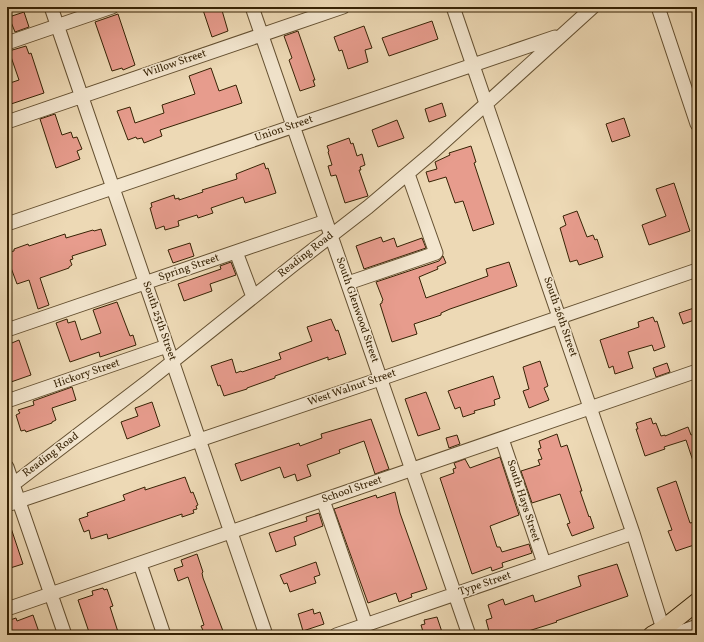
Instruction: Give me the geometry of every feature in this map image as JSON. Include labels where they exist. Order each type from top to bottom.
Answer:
[{"type":"main road","points":[[662,633],[697,602]]},
{"type":"street","name":"South 25th Street","points":[[51,7],[266,635]]},
{"type":"street","points":[[7,43],[112,7]]},
{"type":"street","name":"South Glenwood Street","points":[[252,7],[468,635]]},
{"type":"street","name":"Willow Street","points":[[7,122],[343,7]]},
{"type":"street","name":"South 26th Street","points":[[453,7],[633,532],[662,633]]},
{"type":"street","name":"Reading Road","points":[[10,486],[173,362],[408,174],[593,7]]},
{"type":"street","points":[[658,7],[697,124]]},
{"type":"street","name":"Union Street","points":[[7,224],[561,35]]},
{"type":"street","points":[[348,284],[436,253],[408,174]]},
{"type":"street","name":"Spring Street","points":[[7,330],[326,222]]},
{"type":"street","points":[[236,252],[253,297]]},
{"type":"street","name":"West Walnut Street","points":[[13,503],[560,318],[697,270]]},
{"type":"street","name":"Hickory Street","points":[[7,401],[167,346]]},
{"type":"street","name":"School Street","points":[[7,609],[697,371]]},
{"type":"street","name":"South Hays Street","points":[[502,439],[544,563]]},
{"type":"street","points":[[7,466],[13,503],[50,594],[64,635]]},
{"type":"street","points":[[323,500],[366,625]]},
{"type":"street","name":"Type Street","points":[[336,635],[633,532]]},
{"type":"street","points":[[140,564],[164,635]]},
{"type":"street","points":[[662,633],[697,626]]},
{"type":"building","points":[[202,7],[221,7],[228,31],[212,37]]},
{"type":"building","points":[[24,12],[29,27],[15,32],[9,17]]},
{"type":"building","points":[[118,14],[135,65],[123,70],[122,68],[112,71],[95,22]]},
{"type":"building","points":[[432,21],[438,39],[389,56],[382,38]]},
{"type":"building","points":[[364,26],[372,48],[365,50],[368,62],[348,69],[342,50],[339,51],[334,37]]},
{"type":"building","points":[[298,31],[315,80],[313,80],[315,86],[300,91],[289,60],[292,58],[284,36]]},
{"type":"building","points":[[26,46],[29,54],[31,53],[44,93],[11,104],[7,91],[7,84],[19,80],[9,51]]},
{"type":"building","points":[[211,68],[219,91],[236,85],[242,103],[160,130],[162,136],[144,143],[142,138],[137,139],[136,137],[128,140],[117,111],[130,107],[135,123],[164,113],[162,105],[195,94],[189,76]]},
{"type":"building","points":[[442,103],[446,116],[429,122],[425,109]]},
{"type":"building","points":[[55,114],[62,135],[71,132],[73,138],[77,137],[82,149],[77,151],[80,159],[56,168],[40,119]]},
{"type":"building","points":[[624,118],[630,136],[612,142],[606,124]]},
{"type":"building","points":[[397,120],[404,138],[378,147],[372,130]]},
{"type":"building","points":[[349,138],[351,144],[353,143],[357,156],[362,154],[365,165],[360,167],[361,170],[359,170],[368,196],[345,203],[336,175],[331,176],[328,166],[332,165],[327,146]]},
{"type":"building","points":[[471,146],[476,162],[474,163],[494,224],[473,231],[463,201],[455,203],[446,177],[429,182],[426,172],[437,169],[435,162],[450,155],[449,153]]},
{"type":"building","points":[[264,163],[266,169],[268,168],[276,193],[245,203],[243,197],[211,208],[213,213],[198,218],[197,215],[178,221],[179,226],[165,230],[164,226],[156,229],[150,208],[152,207],[151,203],[174,195],[175,199],[179,198],[179,200],[203,192],[202,190],[237,179],[236,174]]},
{"type":"building","points":[[674,183],[690,231],[649,245],[642,225],[666,216],[656,189]]},
{"type":"building","points":[[577,211],[587,237],[593,235],[595,240],[597,239],[603,257],[579,265],[577,260],[570,262],[560,228],[566,225],[563,216]]},
{"type":"building","points":[[101,229],[106,245],[72,256],[73,259],[70,260],[72,265],[69,268],[40,278],[49,305],[38,309],[29,280],[17,284],[7,257],[10,256],[9,252],[28,244],[29,246],[65,234],[66,238]]},
{"type":"building","points":[[381,237],[383,242],[394,238],[397,247],[422,238],[426,248],[364,269],[356,246]]},
{"type":"building","points":[[190,243],[194,256],[173,263],[168,250]]},
{"type":"building","points":[[443,256],[446,263],[437,267],[438,269],[419,277],[426,298],[488,276],[486,269],[509,262],[517,286],[450,309],[441,313],[441,315],[414,324],[417,334],[392,342],[380,304],[383,300],[376,282],[439,261]]},
{"type":"building","points":[[231,262],[236,275],[210,284],[212,291],[184,301],[178,284],[221,269],[220,266]]},
{"type":"building","points":[[117,302],[130,336],[133,335],[136,345],[100,357],[99,352],[70,362],[56,323],[67,319],[68,323],[75,321],[81,340],[101,333],[93,310]]},
{"type":"building","points":[[697,307],[697,319],[683,324],[679,313]]},
{"type":"building","points":[[653,317],[655,322],[657,321],[665,347],[654,351],[652,345],[628,352],[633,368],[615,374],[613,366],[609,368],[600,340],[639,327],[638,322]]},
{"type":"building","points":[[331,319],[336,331],[338,330],[346,354],[328,360],[328,357],[275,376],[275,378],[247,389],[224,396],[220,385],[218,386],[211,366],[232,359],[236,373],[281,359],[279,353],[312,341],[307,327]]},
{"type":"building","points":[[19,340],[31,375],[11,382],[7,370],[7,345]]},
{"type":"building","points":[[540,361],[548,386],[544,388],[549,400],[529,408],[523,391],[529,389],[523,367]]},
{"type":"building","points":[[667,363],[670,372],[656,377],[653,368]]},
{"type":"building","points":[[493,376],[500,398],[494,400],[495,405],[474,411],[475,413],[463,417],[460,407],[455,409],[448,391]]},
{"type":"building","points":[[72,387],[76,400],[52,408],[56,420],[52,423],[26,432],[25,430],[21,431],[16,415],[20,413],[18,410],[34,405],[33,401]]},
{"type":"building","points":[[426,392],[440,429],[418,436],[405,399]]},
{"type":"building","points":[[152,402],[160,426],[127,439],[121,422],[138,416],[135,408]]},
{"type":"building","points":[[651,418],[653,424],[656,423],[661,436],[665,436],[688,427],[691,435],[697,433],[697,467],[695,467],[686,440],[664,447],[665,449],[645,456],[636,429],[638,429],[636,423]]},
{"type":"building","points":[[371,419],[389,469],[375,474],[364,441],[339,450],[340,453],[307,465],[311,476],[297,481],[295,474],[284,478],[280,467],[241,481],[235,464],[299,443],[300,446],[322,438],[321,434]]},
{"type":"building","points":[[557,434],[561,447],[567,445],[582,491],[580,491],[594,528],[572,536],[567,524],[570,523],[560,494],[532,503],[521,471],[540,465],[538,460],[542,459],[538,449],[541,448],[539,441]]},
{"type":"building","points":[[457,435],[460,444],[449,448],[446,438]]},
{"type":"building","points":[[500,457],[519,515],[490,526],[497,547],[500,547],[502,552],[529,544],[532,553],[502,563],[503,567],[492,571],[491,567],[472,574],[440,478],[454,473],[453,469],[456,468],[454,463],[465,459],[470,468]]},
{"type":"building","points":[[185,477],[191,493],[193,492],[198,505],[196,506],[197,509],[193,510],[194,513],[182,517],[182,514],[108,539],[107,534],[91,539],[89,530],[84,532],[79,519],[88,516],[87,513],[125,500],[123,495],[145,487],[145,490]]},
{"type":"building","points":[[676,481],[690,523],[695,522],[697,528],[697,544],[676,551],[668,531],[672,530],[657,488]]},
{"type":"building","points":[[395,492],[400,513],[427,589],[411,594],[412,597],[399,602],[396,593],[368,603],[334,509],[376,495],[377,498]]},
{"type":"building","points":[[319,513],[323,526],[294,537],[296,545],[276,552],[269,533],[307,521],[306,517]]},
{"type":"building","points":[[7,522],[9,522],[23,564],[7,569]]},
{"type":"building","points":[[197,554],[203,572],[203,578],[223,631],[212,635],[205,635],[201,626],[204,625],[188,577],[178,581],[174,569],[183,566],[181,560]]},
{"type":"building","points":[[316,562],[320,575],[314,577],[316,583],[290,592],[287,583],[284,584],[280,575]]},
{"type":"building","points":[[617,564],[628,596],[522,633],[523,635],[490,635],[486,620],[492,618],[488,605],[503,599],[505,605],[533,595],[535,602],[581,586],[578,576]]},
{"type":"building","points":[[103,588],[104,590],[107,589],[113,606],[110,607],[119,635],[90,635],[78,600],[93,595],[92,591]]},
{"type":"building","points":[[313,609],[314,614],[320,612],[324,624],[303,631],[298,614]]},
{"type":"building","points":[[33,615],[40,635],[7,635],[7,621],[16,618],[17,621]]},
{"type":"building","points":[[437,617],[443,635],[424,635],[421,625],[425,624],[424,620]]}]
